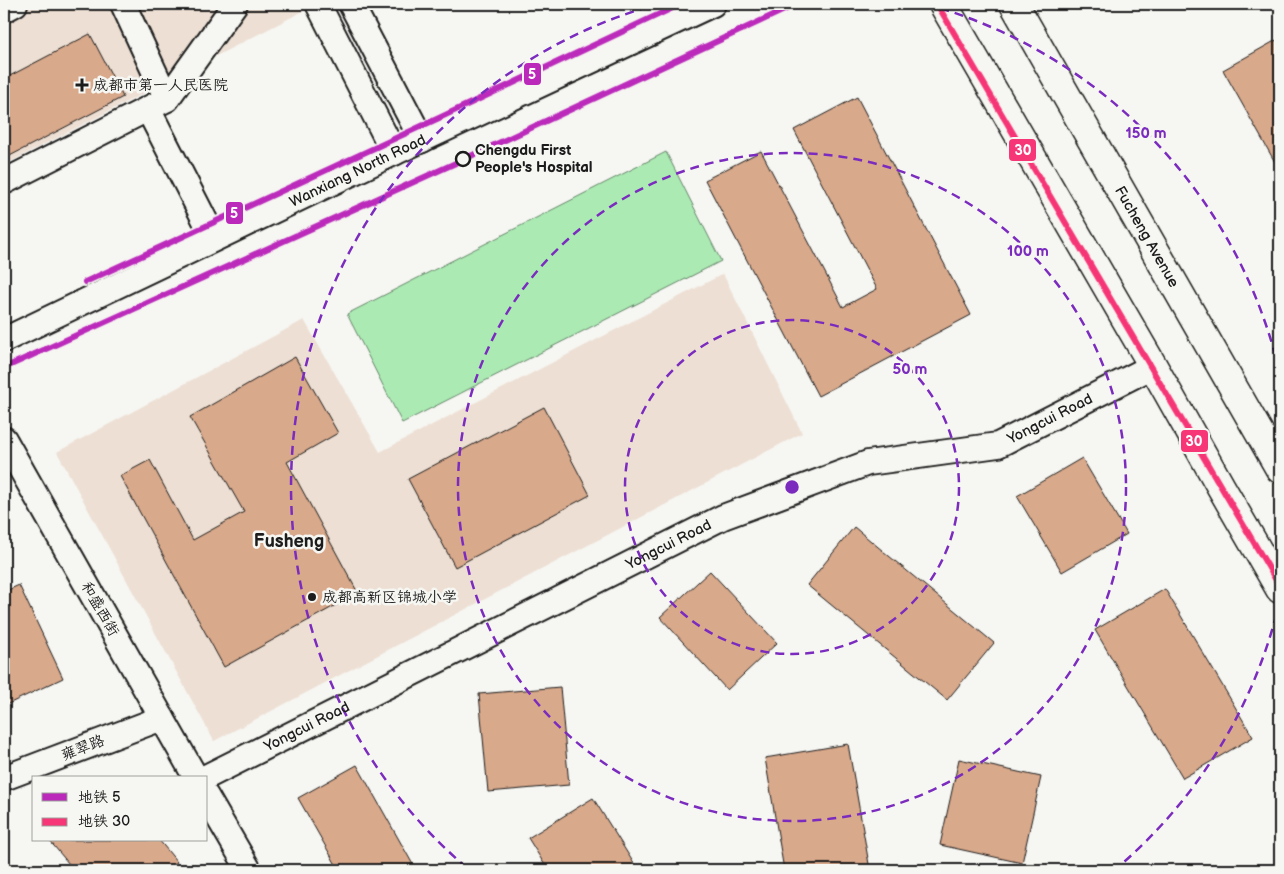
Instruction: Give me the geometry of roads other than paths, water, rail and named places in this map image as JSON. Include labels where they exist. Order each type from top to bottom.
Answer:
[{"type":"main road","points":[[943,4],[1280,589]]},
{"type":"main road","name":"Fucheng Avenue","points":[[1014,4],[1280,469]]},
{"type":"street","points":[[4,10],[15,4]]},
{"type":"street","points":[[122,4],[158,104],[214,238]]},
{"type":"street","points":[[4,182],[158,104],[235,4]]},
{"type":"street","points":[[318,4],[394,153]]},
{"type":"street","points":[[351,4],[422,140]]},
{"type":"street","name":"Wanxiang North Road","points":[[4,340],[214,238],[713,4]]},
{"type":"street","name":"Yongcui Road","points":[[208,776],[722,517],[868,464],[998,445],[1153,366]]},
{"type":"street","name":"和盛西街","points":[[4,439],[195,776]]},
{"type":"street","name":"雍翠路","points":[[4,778],[162,718]]},
{"type":"street","points":[[208,800],[248,870]]},
{"type":"metro line","name":"5","points":[[85,282],[681,4]]},
{"type":"metro line","name":"5","points":[[4,368],[460,161],[797,4]]},
{"type":"metro line","name":"30","points":[[937,4],[1280,587]]},
{"type":"place","name":"成都市第一人民医院","points":[[82,85]]},
{"type":"place","name":"Chengdu First People's Hospital","points":[[463,159]]},
{"type":"place","name":"成都高新区锦城小学","points":[[312,597]]},
{"type":"district","name":"Fusheng","points":[[289,541]]}]
